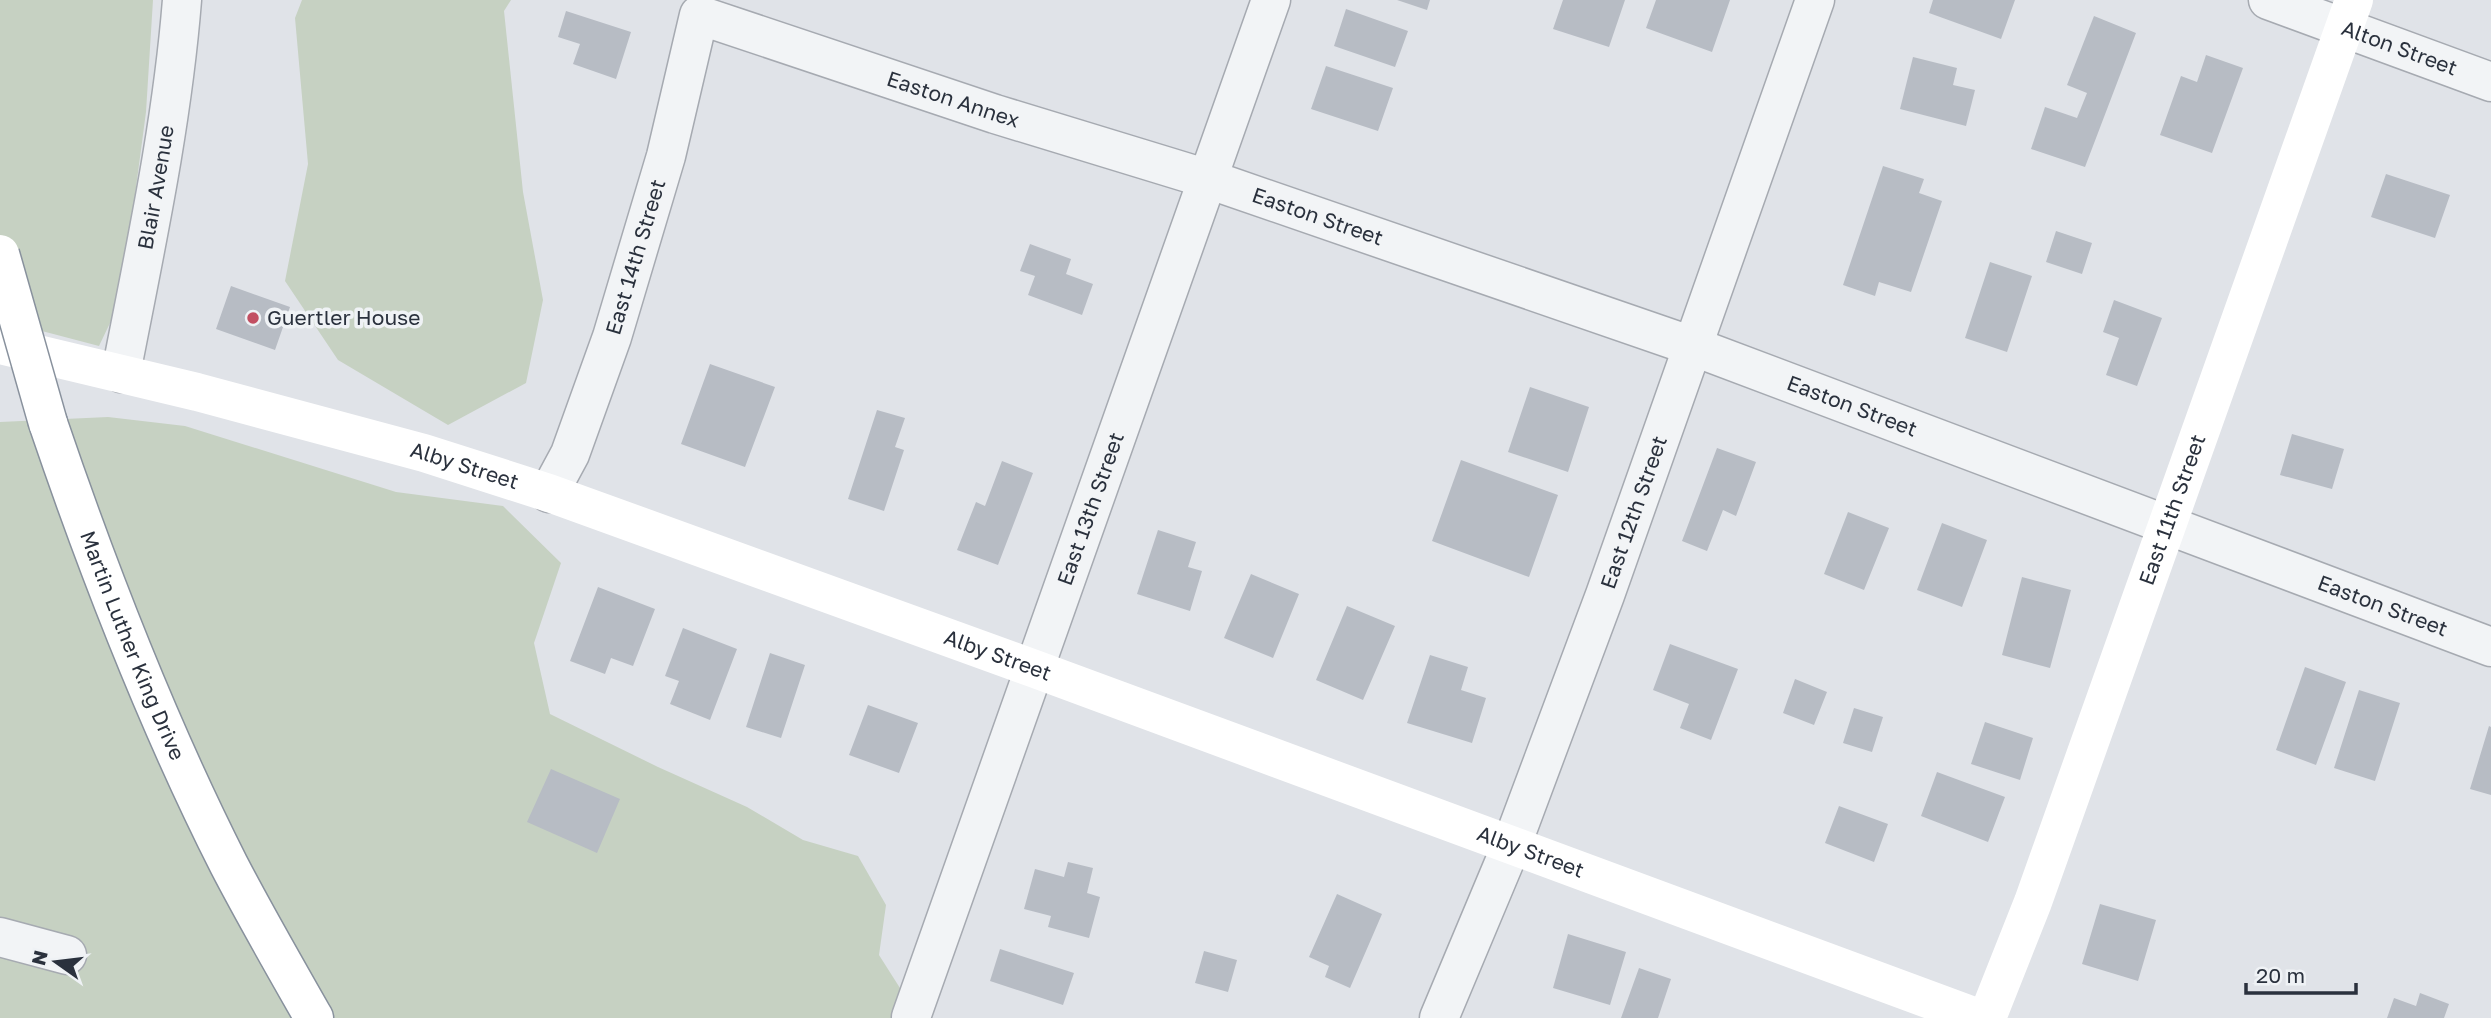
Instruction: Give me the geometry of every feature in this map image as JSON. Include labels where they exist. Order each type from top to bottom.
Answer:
[{"type":"main road","name":"East 11th Street","points":[[1987,1018],[2033,902],[2349,14]]},
{"type":"main road","name":"Martin Luther King Drive","points":[[0,254],[48,423],[77,508],[148,689],[230,866],[314,1018]]},
{"type":"main road","name":"Alby Street","points":[[0,345],[121,373],[424,453],[549,493],[1512,844],[1979,1018]]},
{"type":"street","name":"Blair Avenue","points":[[121,373],[162,160],[177,63],[182,0]]},
{"type":"street","name":"East 13th Street","points":[[911,1017],[1271,0]]},
{"type":"street","name":"East 12th Street","points":[[1439,1018],[1512,844],[1605,595],[1815,0]]},
{"type":"street","name":"Alton Street","points":[[2268,0],[2349,14],[2491,82]]},
{"type":"street","name":"Easton Annex","points":[[699,15],[995,114],[1208,179]]},
{"type":"street","name":"East 14th Street","points":[[549,493],[570,454],[612,337],[666,156],[699,15]]},
{"type":"street","name":"Easton Street","points":[[1208,179],[1692,346],[2491,647]]},
{"type":"street","points":[[0,937],[67,955]]},
{"type":"green space","points":[[0,0],[153,0],[146,112],[121,300],[99,346],[0,320]]},
{"type":"green space","points":[[302,0],[511,0],[504,11],[523,192],[543,300],[526,383],[448,425],[338,360],[285,281],[308,164],[295,18]]},
{"type":"green space","points":[[108,417],[185,426],[396,492],[503,506],[561,563],[534,643],[550,714],[747,807],[803,840],[858,856],[886,905],[879,955],[919,1018],[0,1018],[0,422]]},
{"type":"building","points":[[1397,0],[1430,0],[1427,10]]},
{"type":"building","points":[[1563,0],[1625,0],[1609,47],[1553,29]]},
{"type":"building","points":[[1656,0],[1730,0],[1712,52],[1646,28]]},
{"type":"building","points":[[1933,0],[2015,0],[2001,39],[1929,13]]},
{"type":"building","points":[[1346,9],[1408,31],[1395,67],[1334,46]]},
{"type":"building","points":[[566,11],[631,32],[616,79],[573,64],[580,44],[558,37]]},
{"type":"building","points":[[2094,16],[2136,33],[2085,167],[2031,149],[2045,107],[2077,118],[2087,93],[2067,85]]},
{"type":"building","points":[[2206,55],[2243,68],[2212,153],[2160,135],[2181,76],[2197,82]]},
{"type":"building","points":[[1913,57],[1957,68],[1953,85],[1975,90],[1966,126],[1900,109]]},
{"type":"building","points":[[1326,66],[1393,88],[1378,131],[1311,109]]},
{"type":"building","points":[[1883,166],[1924,179],[1919,193],[1942,201],[1911,292],[1879,282],[1875,296],[1843,285]]},
{"type":"building","points":[[2386,174],[2450,195],[2435,238],[2371,217]]},
{"type":"building","points":[[2056,231],[2092,243],[2082,274],[2046,262]]},
{"type":"building","points":[[1030,244],[1071,259],[1066,274],[1093,284],[1082,315],[1028,295],[1035,276],[1020,271]]},
{"type":"building","points":[[1990,262],[2032,276],[2007,352],[1965,338]]},
{"type":"building","name":"Guertler House","points":[[231,286],[290,307],[275,350],[216,329]]},
{"type":"building","points":[[2114,300],[2162,318],[2137,386],[2106,375],[2119,338],[2103,332]]},
{"type":"building","points":[[710,364],[775,387],[745,467],[681,444]]},
{"type":"building","points":[[1530,387],[1589,407],[1568,472],[1508,452]]},
{"type":"building","points":[[877,410],[905,418],[895,447],[904,450],[884,511],[848,499]]},
{"type":"building","points":[[2292,434],[2344,449],[2332,489],[2280,475]]},
{"type":"building","points":[[1717,448],[1756,462],[1736,516],[1723,510],[1707,551],[1682,541]]},
{"type":"building","points":[[1461,460],[1558,495],[1529,577],[1432,541]]},
{"type":"building","points":[[1002,461],[1033,473],[998,565],[957,550],[976,502],[985,506]]},
{"type":"building","points":[[1848,512],[1889,528],[1864,590],[1824,574]]},
{"type":"building","points":[[1942,523],[1987,540],[1962,607],[1917,590]]},
{"type":"building","points":[[1158,530],[1196,542],[1188,567],[1202,571],[1190,611],[1137,594]]},
{"type":"building","points":[[1251,574],[1299,594],[1273,658],[1224,638]]},
{"type":"building","points":[[2022,577],[2071,590],[2050,668],[2002,655]]},
{"type":"building","points":[[598,587],[655,609],[633,666],[611,658],[605,674],[570,661]]},
{"type":"building","points":[[1347,606],[1395,626],[1363,700],[1316,680]]},
{"type":"building","points":[[683,628],[737,649],[710,720],[670,704],[679,681],[665,676]]},
{"type":"building","points":[[1670,644],[1738,669],[1711,740],[1680,728],[1689,704],[1653,690]]},
{"type":"building","points":[[770,653],[805,665],[781,738],[746,727]]},
{"type":"building","points":[[1430,655],[1468,667],[1461,690],[1486,698],[1472,743],[1407,723]]},
{"type":"building","points":[[2305,667],[2346,682],[2316,765],[2276,750]]},
{"type":"building","points":[[1795,679],[1827,692],[1814,725],[1783,713]]},
{"type":"building","points":[[2359,690],[2400,703],[2375,781],[2334,768]]},
{"type":"building","points":[[868,705],[918,723],[899,773],[849,755]]},
{"type":"building","points":[[1854,708],[1883,717],[1872,752],[1843,743]]},
{"type":"building","points":[[1985,722],[2033,738],[2020,780],[1971,764]]},
{"type":"building","points":[[2489,726],[2491,727],[2491,795],[2470,789]]},
{"type":"building","points":[[551,769],[620,799],[597,853],[527,822]]},
{"type":"building","points":[[1937,772],[2005,797],[1988,842],[1921,816]]},
{"type":"building","points":[[1839,806],[1888,824],[1874,862],[1825,843]]},
{"type":"building","points":[[1068,862],[1093,868],[1087,893],[1100,897],[1089,938],[1048,927],[1051,916],[1024,909],[1035,869],[1064,877]]},
{"type":"building","points":[[1337,894],[1382,914],[1350,988],[1325,977],[1329,966],[1309,957]]},
{"type":"building","points":[[2100,904],[2156,920],[2138,981],[2082,964]]},
{"type":"building","points":[[1568,934],[1626,952],[1610,1005],[1553,988]]},
{"type":"building","points":[[1000,949],[1074,973],[1063,1005],[990,981]]},
{"type":"building","points":[[1204,951],[1237,960],[1228,992],[1195,983]]},
{"type":"building","points":[[1639,968],[1671,979],[1658,1018],[1621,1018]]},
{"type":"building","points":[[2420,993],[2449,1004],[2444,1018],[2387,1018],[2394,998],[2416,1006]]},
{"type":"place","name":"Guertler House","points":[[253,318]]}]
